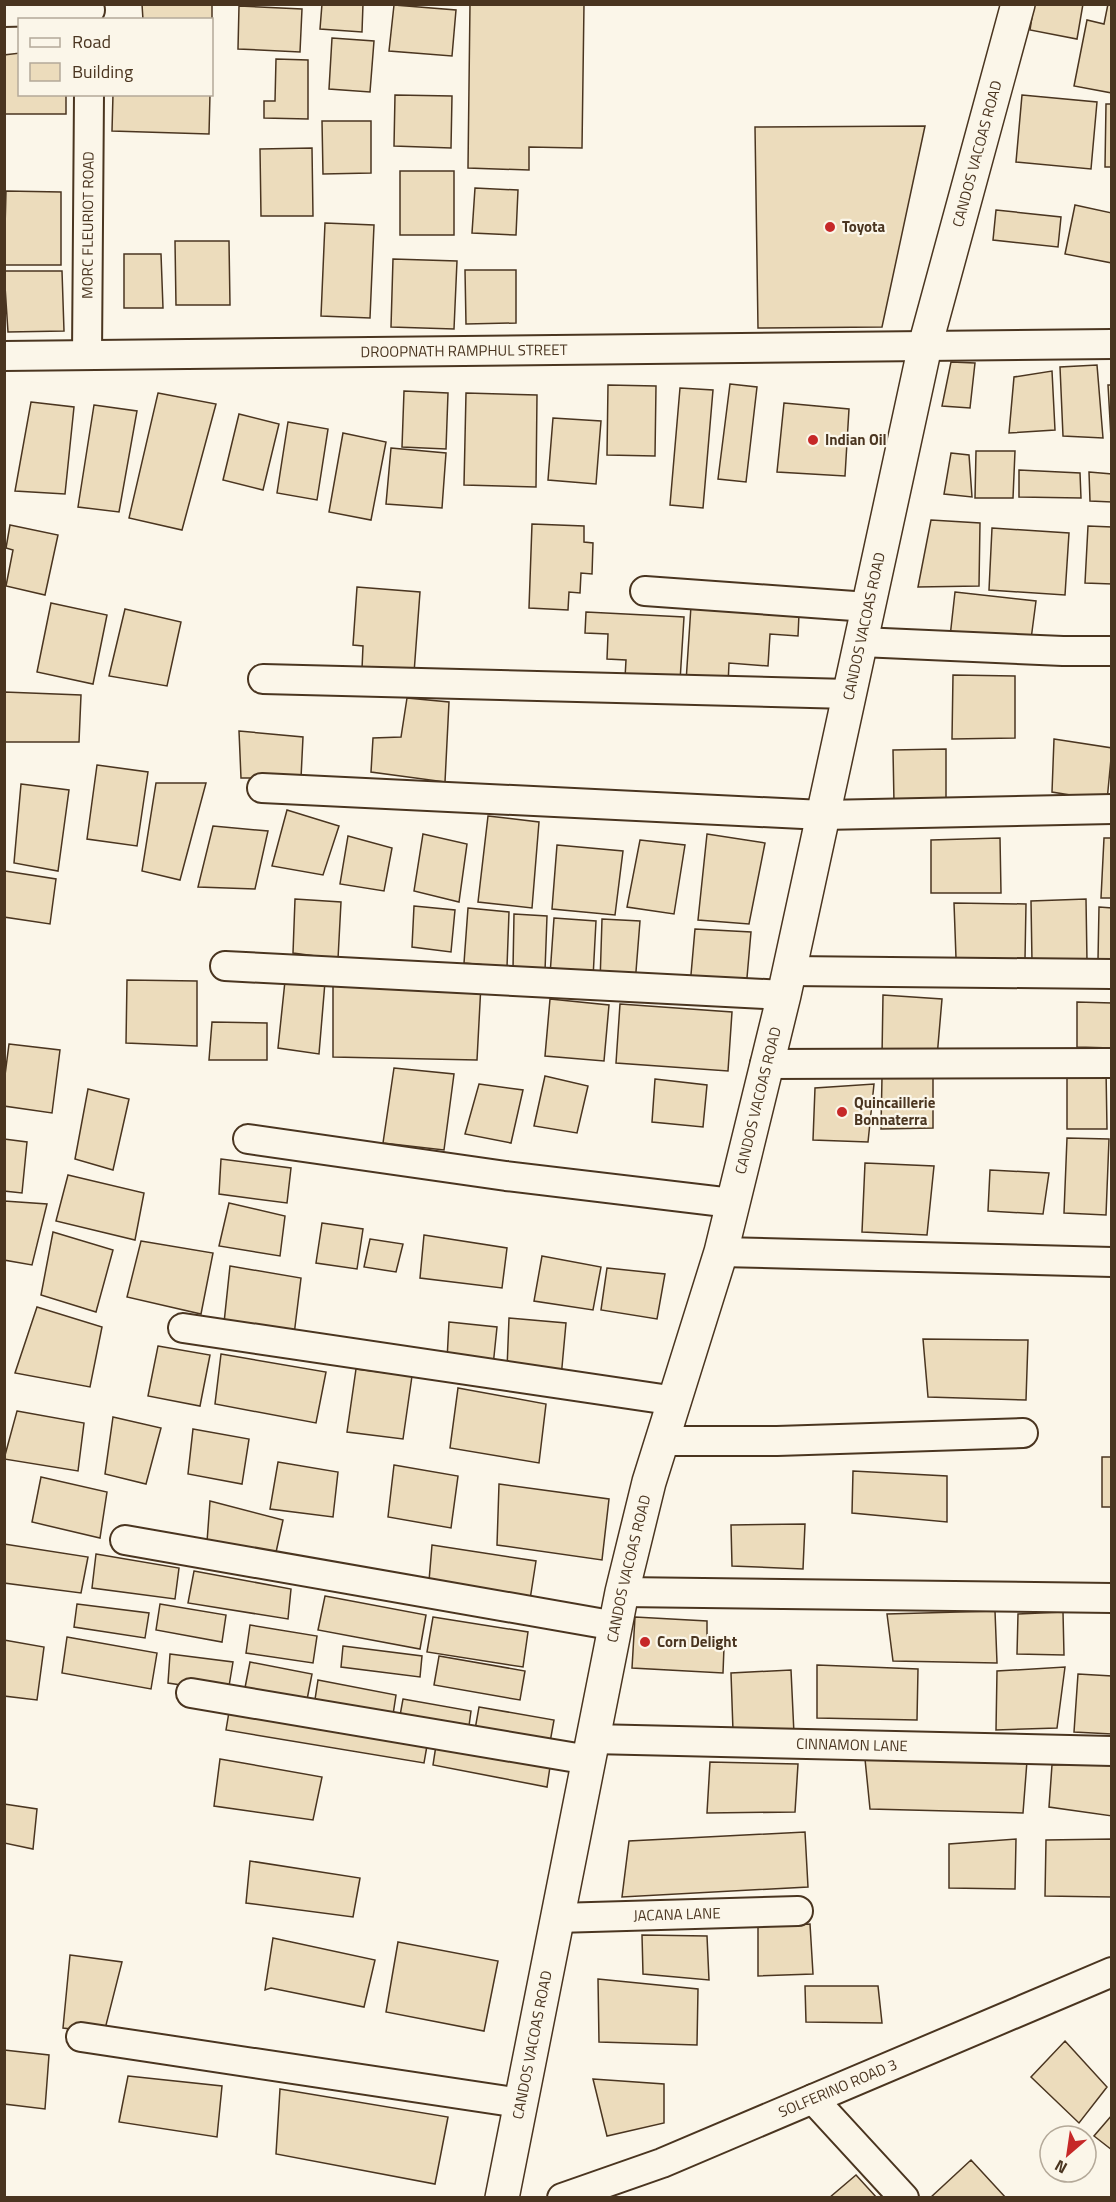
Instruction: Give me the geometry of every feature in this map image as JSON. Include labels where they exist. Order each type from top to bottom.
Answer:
[{"type":"main road","name":"CANDOS VACOAS ROAD","points":[[502,2198],[622,1592],[649,1482],[721,1252],[765,1064],[787,983],[925,346],[1018,4]]},
{"type":"street","points":[[4,12],[90,12]]},
{"type":"street","name":"MORC FLEURIOT ROAD","points":[[87,355],[89,96]]},
{"type":"street","name":"DROOPNATH RAMPHUL STREET","points":[[4,356],[1112,344]]},
{"type":"street","points":[[645,591],[868,607]]},
{"type":"street","points":[[861,642],[1112,651]]},
{"type":"street","points":[[263,680],[849,694]]},
{"type":"street","points":[[262,788],[823,815],[1112,809]]},
{"type":"street","points":[[225,966],[787,983],[1112,974]]},
{"type":"street","points":[[765,1064],[1112,1063]]},
{"type":"street","points":[[248,1140],[506,1176],[732,1203]]},
{"type":"street","points":[[721,1252],[1112,1262]]},
{"type":"street","points":[[183,1328],[676,1401]]},
{"type":"street","points":[[663,1441],[777,1441],[1023,1433]]},
{"type":"street","points":[[125,1540],[616,1626]]},
{"type":"street","points":[[622,1592],[1112,1598]]},
{"type":"street","name":"CINNAMON LANE","points":[[191,1693],[590,1749],[1112,1751]]},
{"type":"street","name":"JACANA LANE","points":[[557,1918],[798,1911]]},
{"type":"street","name":"SOLFERINO ROAD 3","points":[[562,2198],[662,2163],[1112,1972]]},
{"type":"street","points":[[81,2037],[520,2103]]},
{"type":"street","points":[[813,2099],[904,2198]]},
{"type":"building","points":[[142,4],[212,4],[212,18],[143,18]]},
{"type":"building","points":[[322,4],[363,4],[362,32],[320,29]]},
{"type":"building","points":[[470,4],[584,4],[582,148],[529,147],[529,170],[468,168]]},
{"type":"building","points":[[1034,4],[1083,4],[1077,39],[1030,30]]},
{"type":"building","points":[[1108,4],[1112,4],[1112,93],[1074,86],[1087,20],[1104,24]]},
{"type":"building","points":[[394,5],[456,10],[452,56],[389,51]]},
{"type":"building","points":[[239,6],[302,9],[300,52],[238,49]]},
{"type":"building","points":[[332,38],[374,41],[370,92],[329,89]]},
{"type":"building","points":[[18,53],[18,96],[66,96],[66,114],[4,114],[4,55]]},
{"type":"building","points":[[276,59],[308,60],[308,119],[264,118],[264,101],[275,101]]},
{"type":"building","points":[[395,95],[452,96],[451,148],[394,146]]},
{"type":"building","points":[[1022,95],[1097,102],[1091,169],[1016,162]]},
{"type":"building","points":[[113,96],[210,96],[209,134],[112,131]]},
{"type":"building","points":[[1106,104],[1112,104],[1112,167],[1105,167]]},
{"type":"building","points":[[322,121],[371,121],[371,173],[323,174]]},
{"type":"building","name":"Toyota","points":[[925,126],[882,327],[758,328],[755,127]]},
{"type":"building","points":[[312,148],[313,216],[261,216],[260,149]]},
{"type":"building","points":[[400,171],[454,171],[454,235],[400,235]]},
{"type":"building","points":[[475,188],[518,190],[516,235],[472,233]]},
{"type":"building","points":[[6,191],[61,192],[61,265],[4,265]]},
{"type":"building","points":[[1075,205],[1112,213],[1112,263],[1065,254]]},
{"type":"building","points":[[996,210],[1061,217],[1058,247],[993,240]]},
{"type":"building","points":[[325,223],[374,225],[370,318],[321,316]]},
{"type":"building","points":[[175,241],[229,241],[230,305],[176,305]]},
{"type":"building","points":[[124,254],[161,254],[163,308],[124,308]]},
{"type":"building","points":[[393,259],[457,261],[454,329],[391,327]]},
{"type":"building","points":[[465,270],[516,270],[516,323],[466,324]]},
{"type":"building","points":[[4,271],[62,271],[64,331],[8,332]]},
{"type":"building","points":[[951,362],[975,363],[970,408],[942,406]]},
{"type":"building","points":[[1097,365],[1103,438],[1063,436],[1060,367]]},
{"type":"building","points":[[1052,371],[1055,430],[1009,433],[1014,377]]},
{"type":"building","points":[[730,384],[757,387],[746,482],[718,479]]},
{"type":"building","points":[[608,385],[656,386],[655,456],[607,455]]},
{"type":"building","points":[[1108,385],[1112,385],[1112,438],[1111,438]]},
{"type":"building","points":[[680,388],[713,390],[703,508],[670,505]]},
{"type":"building","points":[[404,391],[448,393],[446,449],[402,447]]},
{"type":"building","points":[[158,393],[216,404],[182,530],[129,518]]},
{"type":"building","points":[[466,393],[537,395],[536,487],[464,485]]},
{"type":"building","points":[[31,402],[74,407],[65,494],[15,491]]},
{"type":"building","name":"Indian Oil","points":[[784,403],[849,409],[845,476],[777,472]]},
{"type":"building","points":[[94,405],[137,411],[119,512],[78,507]]},
{"type":"building","points":[[239,414],[279,424],[263,490],[223,480]]},
{"type":"building","points":[[553,418],[601,421],[596,484],[548,480]]},
{"type":"building","points":[[288,422],[328,429],[317,500],[277,493]]},
{"type":"building","points":[[343,433],[386,442],[371,520],[329,512]]},
{"type":"building","points":[[391,448],[446,453],[442,508],[386,504]]},
{"type":"building","points":[[976,451],[1015,451],[1013,498],[975,498]]},
{"type":"building","points":[[951,453],[969,455],[972,497],[944,494]]},
{"type":"building","points":[[1019,470],[1080,473],[1081,498],[1019,497]]},
{"type":"building","points":[[1089,472],[1112,474],[1112,502],[1090,501]]},
{"type":"building","points":[[931,520],[980,523],[979,586],[918,587]]},
{"type":"building","points":[[532,524],[584,526],[584,542],[593,543],[592,574],[581,573],[580,593],[569,592],[568,610],[529,608]]},
{"type":"building","points":[[10,525],[58,535],[45,595],[6,586],[13,550],[6,548]]},
{"type":"building","points":[[1088,526],[1112,527],[1112,584],[1085,583]]},
{"type":"building","points":[[992,528],[1069,533],[1065,595],[989,590]]},
{"type":"building","points":[[357,587],[420,592],[414,673],[362,669],[363,646],[353,645]]},
{"type":"building","points":[[955,592],[1036,601],[1030,647],[950,637]]},
{"type":"building","points":[[51,603],[107,615],[93,684],[37,672]]},
{"type":"building","points":[[691,606],[799,614],[798,636],[770,634],[768,666],[729,663],[728,685],[686,682]]},
{"type":"building","points":[[125,609],[181,622],[167,686],[109,676]]},
{"type":"building","points":[[586,612],[684,617],[680,681],[625,678],[626,660],[607,659],[608,634],[585,633]]},
{"type":"building","points":[[953,675],[1015,676],[1015,738],[952,739]]},
{"type":"building","points":[[4,692],[81,695],[79,742],[4,742]]},
{"type":"building","points":[[407,698],[449,702],[445,782],[371,772],[373,738],[401,737]]},
{"type":"building","points":[[239,731],[303,737],[301,778],[241,778]]},
{"type":"building","points":[[1054,739],[1112,748],[1107,801],[1052,792]]},
{"type":"building","points":[[946,749],[946,802],[894,803],[893,750]]},
{"type":"building","points":[[97,765],[148,772],[137,846],[87,839]]},
{"type":"building","points":[[156,783],[206,783],[180,880],[142,871]]},
{"type":"building","points":[[21,784],[69,790],[58,871],[14,863]]},
{"type":"building","points":[[287,810],[339,826],[323,875],[272,866]]},
{"type":"building","points":[[488,816],[539,822],[532,908],[478,902]]},
{"type":"building","points":[[213,826],[268,831],[255,889],[198,887]]},
{"type":"building","points":[[423,834],[467,844],[459,902],[414,891]]},
{"type":"building","points":[[707,834],[765,843],[749,924],[698,920]]},
{"type":"building","points":[[348,836],[392,848],[384,891],[340,884]]},
{"type":"building","points":[[1000,838],[1001,893],[931,893],[931,840]]},
{"type":"building","points":[[1104,838],[1112,838],[1112,898],[1101,898]]},
{"type":"building","points":[[640,840],[685,845],[674,914],[627,907]]},
{"type":"building","points":[[557,845],[623,851],[615,915],[552,909]]},
{"type":"building","points":[[5,871],[56,879],[50,924],[4,917]]},
{"type":"building","points":[[295,899],[341,902],[338,959],[293,953]]},
{"type":"building","points":[[1086,899],[1087,962],[1032,962],[1031,901]]},
{"type":"building","points":[[954,903],[1026,904],[1025,959],[956,958]]},
{"type":"building","points":[[414,906],[455,910],[451,952],[412,947]]},
{"type":"building","points":[[1099,907],[1112,908],[1112,960],[1098,960]]},
{"type":"building","points":[[468,908],[509,912],[507,967],[464,963]]},
{"type":"building","points":[[514,914],[547,916],[545,971],[513,969]]},
{"type":"building","points":[[554,918],[596,921],[593,978],[550,975]]},
{"type":"building","points":[[602,919],[640,921],[635,984],[600,983]]},
{"type":"building","points":[[695,929],[751,932],[746,989],[690,986]]},
{"type":"building","points":[[127,980],[197,981],[197,1046],[126,1043]]},
{"type":"building","points":[[333,980],[481,984],[477,1060],[333,1057]]},
{"type":"building","points":[[285,981],[325,982],[319,1054],[278,1048]]},
{"type":"building","points":[[883,995],[942,999],[937,1057],[882,1056]]},
{"type":"building","points":[[550,999],[609,1005],[604,1061],[545,1056]]},
{"type":"building","points":[[1077,1002],[1112,1003],[1112,1048],[1077,1047]]},
{"type":"building","points":[[620,1004],[732,1012],[728,1071],[616,1063]]},
{"type":"building","points":[[212,1022],[267,1023],[267,1060],[209,1060]]},
{"type":"building","points":[[9,1044],[60,1050],[52,1113],[4,1106],[4,1083]]},
{"type":"building","points":[[394,1068],[454,1074],[444,1150],[383,1143]]},
{"type":"building","points":[[1106,1069],[1107,1129],[1067,1129],[1067,1070]]},
{"type":"building","points":[[545,1076],[588,1086],[577,1133],[534,1126]]},
{"type":"building","points":[[933,1076],[933,1128],[881,1129],[882,1077]]},
{"type":"building","points":[[655,1079],[707,1085],[703,1127],[652,1122]]},
{"type":"building","points":[[479,1084],[523,1090],[511,1143],[465,1134]]},
{"type":"building","name":"Quincaillerie Bonnaterra","points":[[874,1084],[868,1142],[813,1140],[815,1088]]},
{"type":"building","points":[[88,1089],[129,1099],[113,1170],[75,1159]]},
{"type":"building","points":[[1067,1138],[1109,1139],[1106,1215],[1064,1213]]},
{"type":"building","points":[[4,1139],[27,1142],[22,1193],[4,1191]]},
{"type":"building","points":[[221,1159],[291,1168],[287,1203],[219,1194]]},
{"type":"building","points":[[865,1163],[934,1166],[927,1235],[862,1232]]},
{"type":"building","points":[[990,1170],[1049,1173],[1043,1214],[988,1211]]},
{"type":"building","points":[[68,1175],[144,1193],[135,1240],[56,1221]]},
{"type":"building","points":[[4,1201],[47,1204],[32,1265],[4,1260]]},
{"type":"building","points":[[229,1203],[285,1216],[280,1256],[219,1246]]},
{"type":"building","points":[[322,1223],[363,1229],[357,1269],[316,1263]]},
{"type":"building","points":[[53,1232],[113,1250],[96,1312],[41,1295]]},
{"type":"building","points":[[424,1235],[507,1248],[502,1288],[420,1278]]},
{"type":"building","points":[[370,1239],[403,1244],[396,1272],[364,1267]]},
{"type":"building","points":[[141,1241],[213,1253],[201,1314],[127,1297]]},
{"type":"building","points":[[542,1256],[601,1267],[593,1310],[534,1301]]},
{"type":"building","points":[[230,1266],[301,1278],[294,1335],[224,1323]]},
{"type":"building","points":[[607,1268],[665,1274],[657,1319],[601,1310]]},
{"type":"building","points":[[37,1307],[102,1327],[90,1387],[15,1373]]},
{"type":"building","points":[[509,1318],[566,1323],[561,1378],[507,1369]]},
{"type":"building","points":[[449,1322],[497,1327],[493,1366],[447,1360]]},
{"type":"building","points":[[923,1339],[1028,1340],[1026,1400],[928,1397]]},
{"type":"building","points":[[158,1346],[210,1355],[200,1406],[148,1396]]},
{"type":"building","points":[[221,1354],[326,1372],[316,1423],[215,1404]]},
{"type":"building","points":[[356,1369],[412,1376],[403,1439],[347,1432]]},
{"type":"building","points":[[458,1388],[546,1404],[539,1463],[450,1448]]},
{"type":"building","points":[[17,1411],[84,1423],[78,1471],[4,1459]]},
{"type":"building","points":[[113,1417],[161,1428],[146,1484],[105,1474]]},
{"type":"building","points":[[193,1429],[249,1439],[242,1484],[188,1474]]},
{"type":"building","points":[[1102,1457],[1112,1457],[1112,1507],[1102,1507]]},
{"type":"building","points":[[278,1462],[338,1472],[333,1517],[270,1509]]},
{"type":"building","points":[[394,1465],[458,1476],[451,1528],[388,1517]]},
{"type":"building","points":[[853,1471],[947,1476],[947,1522],[852,1513]]},
{"type":"building","points":[[41,1477],[107,1492],[100,1538],[32,1522]]},
{"type":"building","points":[[499,1484],[609,1499],[602,1560],[497,1545]]},
{"type":"building","points":[[210,1501],[283,1520],[275,1557],[207,1542]]},
{"type":"building","points":[[805,1524],[803,1569],[732,1566],[731,1525]]},
{"type":"building","points":[[4,1544],[88,1557],[81,1593],[4,1583]]},
{"type":"building","points":[[432,1545],[536,1561],[529,1606],[429,1581]]},
{"type":"building","points":[[96,1554],[179,1568],[175,1599],[92,1588]]},
{"type":"building","points":[[194,1571],[291,1589],[288,1619],[188,1603]]},
{"type":"building","points":[[325,1596],[426,1615],[420,1649],[318,1630]]},
{"type":"building","points":[[77,1604],[149,1613],[145,1638],[74,1627]]},
{"type":"building","points":[[160,1604],[226,1615],[222,1642],[156,1630]]},
{"type":"building","points":[[995,1611],[997,1663],[893,1661],[887,1614]]},
{"type":"building","points":[[1063,1612],[1064,1655],[1017,1654],[1018,1614]]},
{"type":"building","points":[[433,1617],[528,1632],[523,1667],[427,1652]]},
{"type":"building","points":[[635,1617],[707,1621],[707,1646],[724,1647],[723,1673],[632,1668]]},
{"type":"building","points":[[250,1625],[317,1636],[313,1663],[246,1653]]},
{"type":"building","points":[[67,1637],[157,1653],[151,1689],[62,1673]]},
{"type":"building","points":[[4,1640],[44,1647],[37,1700],[4,1696]]},
{"type":"building","points":[[343,1646],[422,1656],[420,1677],[341,1667]]},
{"type":"building","points":[[170,1654],[233,1662],[228,1692],[168,1683]]},
{"type":"building","points":[[439,1656],[525,1671],[520,1700],[434,1685]]},
{"type":"building","points":[[250,1662],[312,1674],[305,1710],[243,1698]]},
{"type":"building","points":[[817,1665],[918,1669],[917,1720],[817,1718]]},
{"type":"building","points":[[1065,1667],[1057,1728],[996,1730],[997,1671]]},
{"type":"building","points":[[791,1670],[794,1734],[733,1731],[731,1673]]},
{"type":"building","points":[[1078,1674],[1112,1676],[1112,1734],[1074,1732]]},
{"type":"building","points":[[318,1680],[396,1695],[392,1721],[314,1706]]},
{"type":"building","points":[[403,1699],[471,1711],[468,1733],[399,1721]]},
{"type":"building","points":[[230,1706],[428,1740],[424,1763],[226,1730]]},
{"type":"building","points":[[479,1707],[554,1720],[549,1748],[474,1735]]},
{"type":"building","points":[[437,1739],[551,1760],[547,1787],[433,1765]]},
{"type":"building","points":[[220,1759],[322,1777],[313,1820],[214,1806]]},
{"type":"building","points":[[865,1759],[1027,1761],[1023,1813],[870,1809]]},
{"type":"building","points":[[710,1762],[798,1764],[795,1812],[707,1813]]},
{"type":"building","points":[[1112,1763],[1112,1816],[1049,1807],[1052,1765]]},
{"type":"building","points":[[4,1804],[37,1809],[33,1849],[4,1843]]},
{"type":"building","points":[[805,1832],[808,1887],[622,1897],[629,1841]]},
{"type":"building","points":[[1016,1839],[1015,1889],[949,1888],[949,1844]]},
{"type":"building","points":[[1112,1839],[1112,1897],[1045,1896],[1046,1840]]},
{"type":"building","points":[[250,1861],[360,1878],[353,1917],[246,1903]]},
{"type":"building","points":[[810,1924],[813,1974],[758,1976],[758,1927]]},
{"type":"building","points":[[642,1935],[707,1936],[709,1980],[643,1974]]},
{"type":"building","points":[[273,1938],[375,1960],[364,2007],[271,1988],[265,1990]]},
{"type":"building","points":[[398,1942],[498,1961],[484,2031],[386,2012]]},
{"type":"building","points":[[70,1955],[122,1962],[104,2033],[63,2028]]},
{"type":"building","points":[[598,1979],[698,1989],[697,2045],[599,2042]]},
{"type":"building","points":[[805,1986],[878,1986],[882,2023],[806,2022]]},
{"type":"building","points":[[1065,2041],[1107,2087],[1079,2123],[1031,2077]]},
{"type":"building","points":[[4,2050],[49,2055],[45,2109],[4,2104]]},
{"type":"building","points":[[128,2076],[222,2086],[217,2137],[119,2122]]},
{"type":"building","points":[[593,2079],[664,2084],[664,2123],[607,2136]]},
{"type":"building","points":[[280,2089],[448,2117],[435,2184],[276,2154]]},
{"type":"building","points":[[1112,2115],[1112,2150],[1098,2139],[1098,2131]]},
{"type":"building","points":[[971,2160],[1006,2198],[930,2198]]},
{"type":"building","points":[[856,2175],[877,2198],[829,2198]]},
{"type":"place","name":"Toyota","points":[[830,227]]},
{"type":"place","name":"Indian Oil","points":[[813,440]]},
{"type":"place","name":"Quincaillerie Bonnaterra","points":[[842,1112]]},
{"type":"place","name":"Corn Delight","points":[[645,1642]]}]
